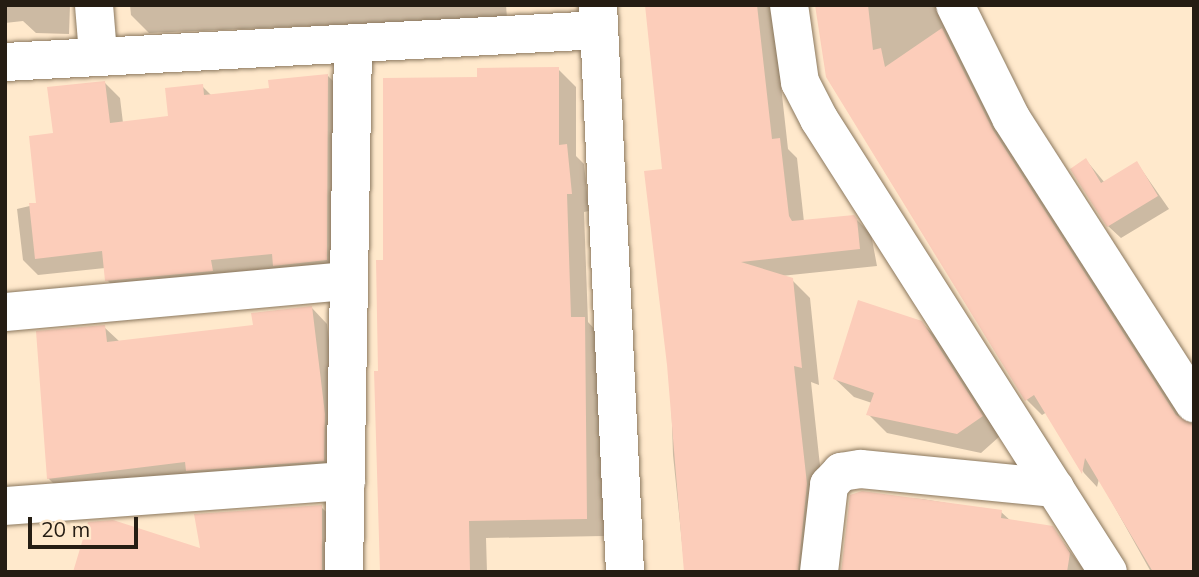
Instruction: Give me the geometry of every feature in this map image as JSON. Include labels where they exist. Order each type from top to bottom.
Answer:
[{"type":"street","points":[[94,5],[98,54]]},
{"type":"street","points":[[789,5],[800,82],[819,119],[1108,572]]},
{"type":"street","points":[[955,5],[1011,118],[1194,403]]},
{"type":"street","points":[[5,62],[98,54],[353,45],[599,18],[625,572]]},
{"type":"street","points":[[344,572],[353,45]]},
{"type":"street","points":[[5,312],[348,281]]},
{"type":"street","points":[[819,572],[829,485],[841,472],[861,469],[1055,488]]},
{"type":"street","points":[[5,506],[346,481]]},
{"type":"building","points":[[645,5],[757,5],[772,139],[780,138],[789,216],[792,221],[854,215],[857,219],[860,249],[741,262],[793,278],[802,368],[794,366],[807,484],[798,572],[684,572],[667,365],[644,171],[662,169]]},
{"type":"building","points":[[815,5],[868,5],[873,50],[881,48],[885,67],[942,28],[993,130],[1176,415],[1194,425],[1194,572],[1153,572],[1085,458],[1082,474],[1034,395],[1025,401],[826,77]]},
{"type":"building","points":[[559,67],[559,145],[567,144],[572,194],[567,194],[571,317],[585,317],[587,519],[469,521],[470,572],[380,572],[374,371],[378,371],[376,260],[383,260],[383,78],[477,77],[477,68]]},
{"type":"building","points":[[328,74],[327,260],[273,266],[272,254],[211,260],[213,271],[105,281],[102,251],[35,259],[29,203],[36,203],[29,136],[53,133],[47,87],[105,81],[110,123],[168,116],[165,88],[203,84],[204,95],[269,88],[268,80]]},
{"type":"building","points":[[1086,158],[1101,183],[1137,161],[1158,196],[1107,227],[1070,169]]},
{"type":"building","points":[[858,300],[922,321],[983,416],[957,434],[866,415],[874,393],[833,379]]},
{"type":"building","points":[[312,306],[325,414],[324,461],[186,471],[185,462],[47,479],[36,331],[105,325],[107,342],[253,325],[251,313]]},
{"type":"building","points":[[862,491],[1002,510],[1001,518],[1053,526],[1070,553],[1067,572],[841,572],[850,495]]},
{"type":"building","points":[[322,505],[322,572],[73,572],[88,522],[113,520],[200,548],[194,514]]}]
